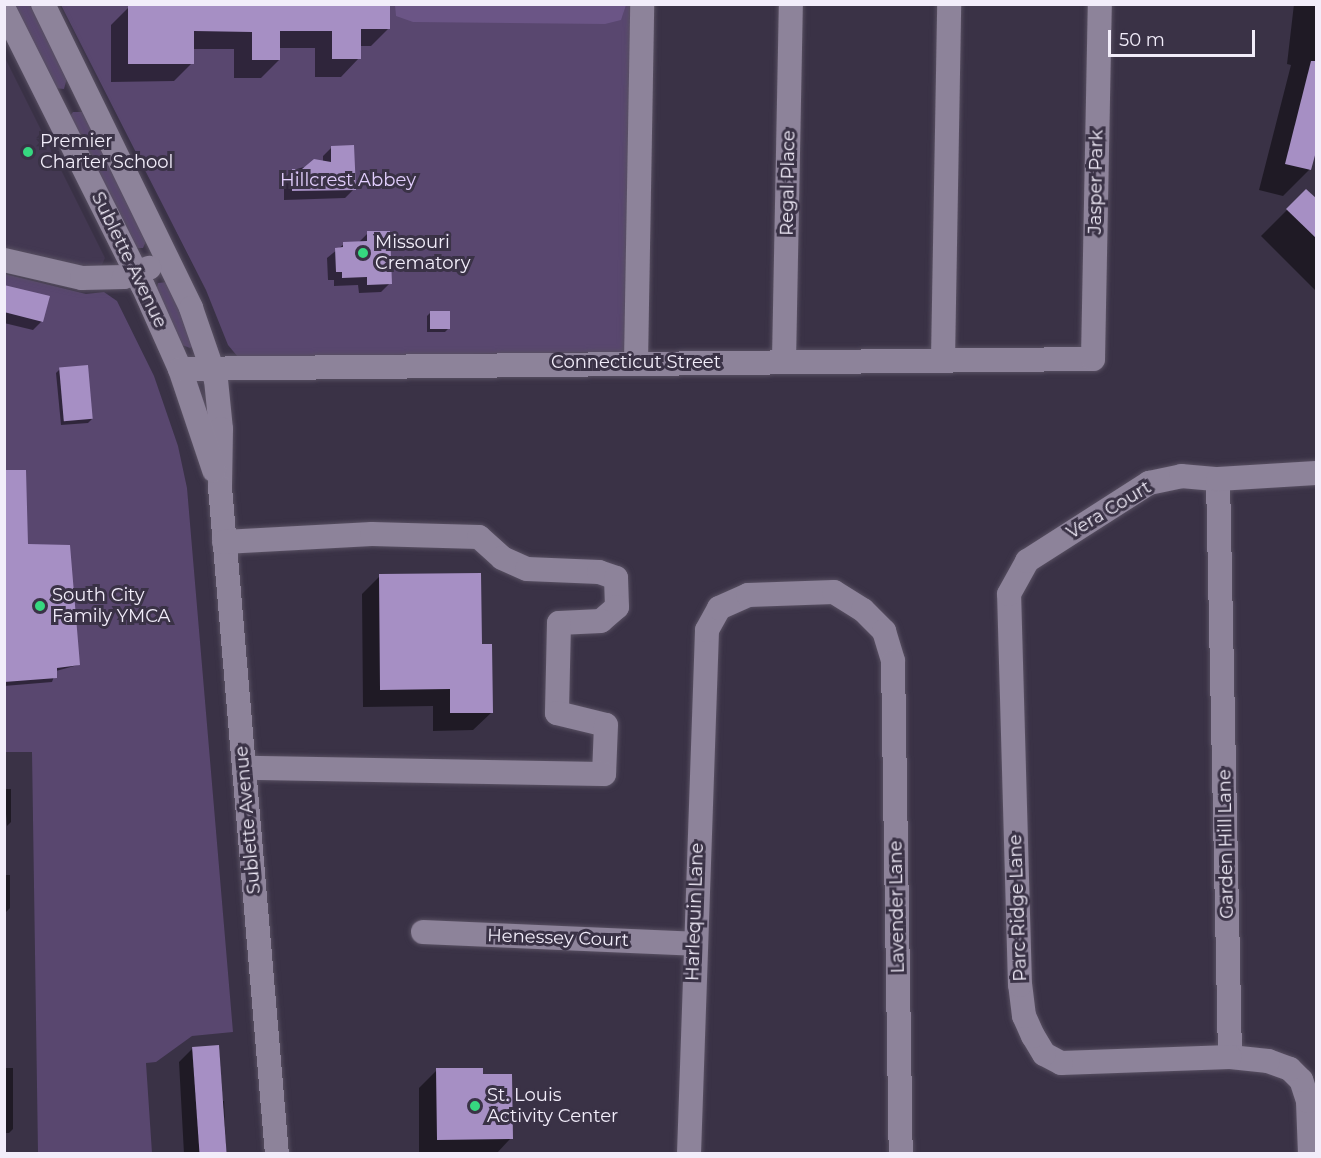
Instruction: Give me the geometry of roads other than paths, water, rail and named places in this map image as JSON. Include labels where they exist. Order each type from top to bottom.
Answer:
[{"type":"street","name":"Sublette Avenue","points":[[43,4],[168,259],[213,369],[221,429],[220,486],[224,542],[277,1154]]},
{"type":"street","points":[[636,362],[642,4]]},
{"type":"street","name":"Regal Place","points":[[784,361],[791,4]]},
{"type":"street","points":[[943,360],[949,4]]},
{"type":"street","name":"Jasper Park","points":[[1093,359],[1100,4]]},
{"type":"street","name":"Sublette Avenue","points":[[4,9],[137,273],[180,369],[220,486]]},
{"type":"street","points":[[4,260],[82,278],[137,273],[168,259]]},
{"type":"street","name":"Connecticut Street","points":[[180,369],[636,362],[1093,359]]},
{"type":"street","name":"Vera Court","points":[[1021,572],[1030,559],[1149,483],[1181,476],[1218,479],[1317,473]]},
{"type":"street","name":"Garden Hill Lane","points":[[1218,479],[1230,1057]]},
{"type":"street","points":[[224,542],[372,534],[479,537],[502,558],[527,569],[598,572],[616,578],[616,607],[601,621],[559,623],[557,713],[606,725],[604,774],[244,768]]},
{"type":"street","name":"Parc Ridge Lane","points":[[1021,572],[1009,594],[1020,985],[1024,1016],[1044,1054],[1062,1063],[1230,1057]]},
{"type":"street","name":"Lavender Lane","points":[[704,671],[707,630],[719,608],[748,595],[834,592],[863,610],[884,631],[893,661],[901,1154]]},
{"type":"street","name":"Harlequin Lane","points":[[689,1154],[704,671]]},
{"type":"street","name":"Henessey Court","points":[[423,932],[694,944]]},
{"type":"street","points":[[1230,1057],[1268,1061],[1290,1070],[1301,1080],[1308,1101],[1310,1154]]},
{"type":"place","name":"Premier Charter School","points":[[28,152]]},
{"type":"place","name":"Missouri Crematory","points":[[363,253]]},
{"type":"place","name":"South City Family YMCA","points":[[40,606]]},
{"type":"place","name":"St. Louis Activity Center","points":[[475,1106]]},
{"type":"park label","name":"Hillcrest Abbey","points":[[348,180]]}]
